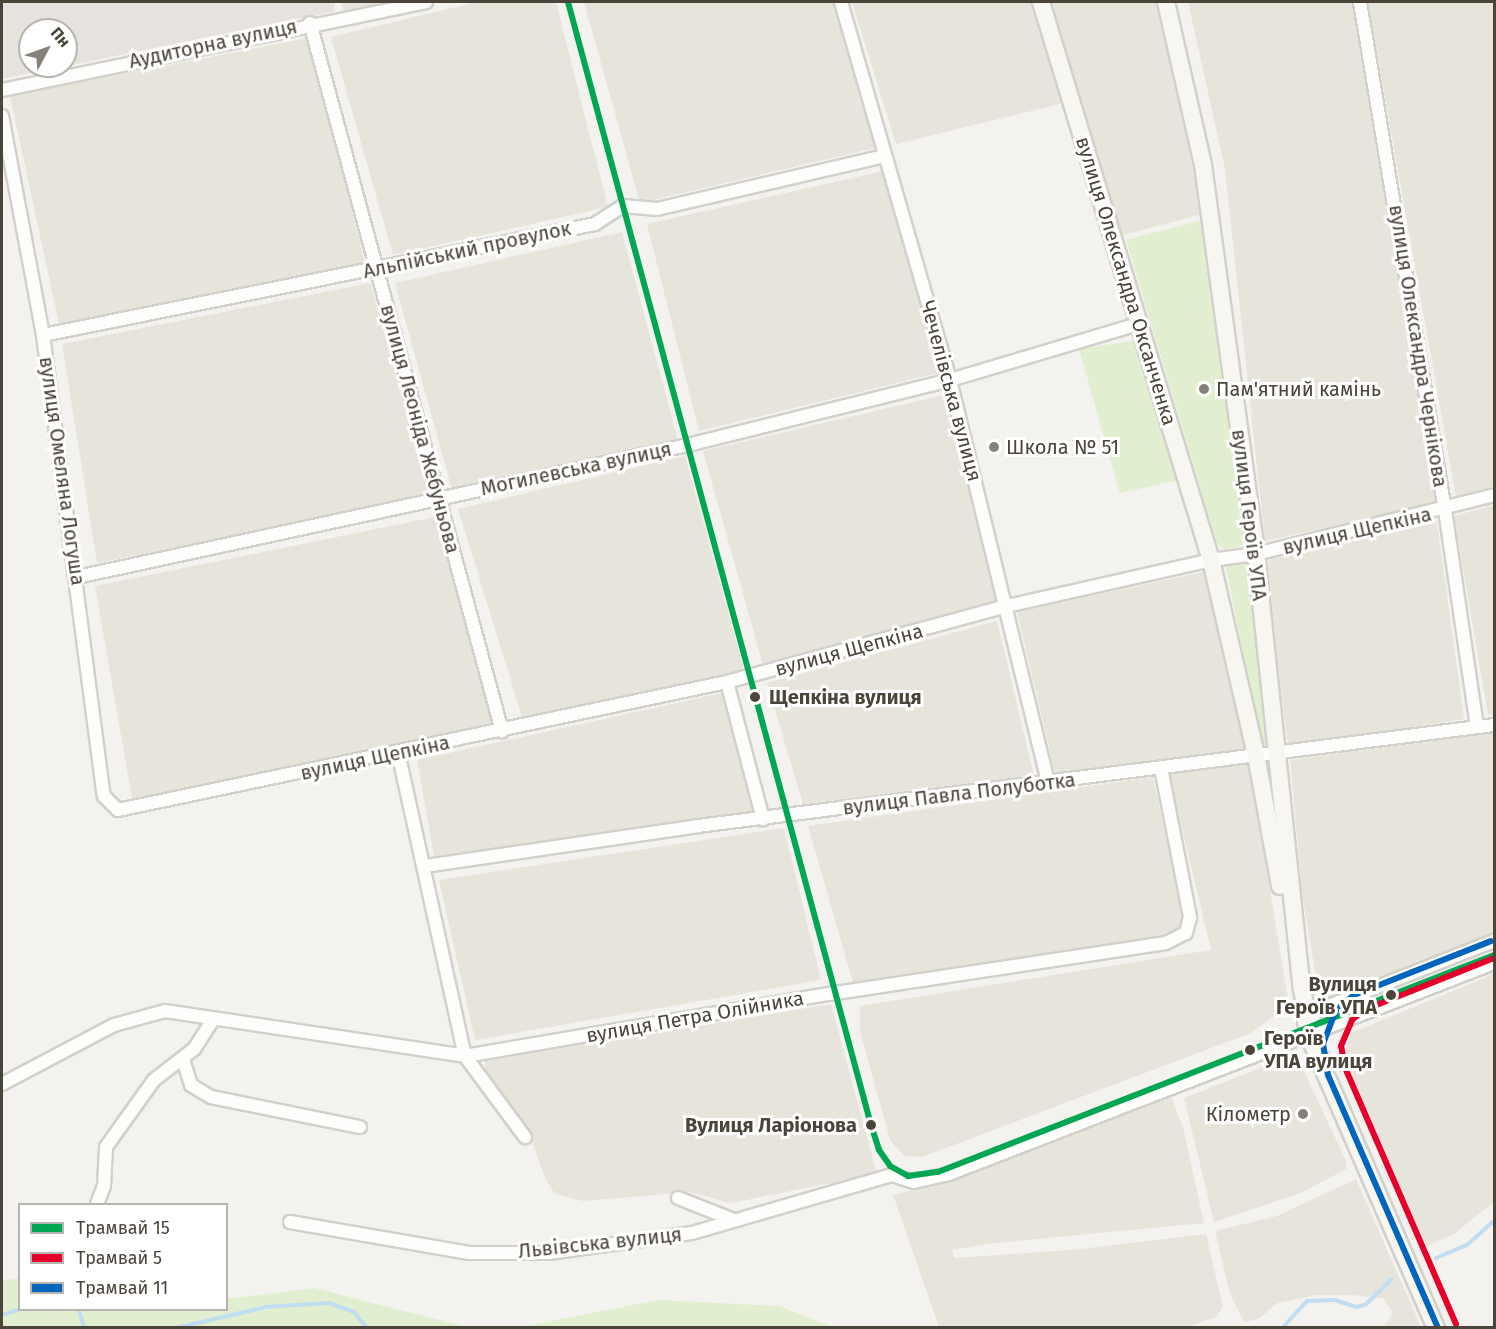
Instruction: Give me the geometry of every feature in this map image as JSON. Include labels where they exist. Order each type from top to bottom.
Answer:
[{"type":"street","name":"Аудиторна вулиця","points":[[2,90],[310,23],[421,2]]},
{"type":"street","name":"Чечелівська вулиця","points":[[841,2],[950,380],[1007,606],[1048,783]]},
{"type":"street","name":"вулиця Олександра Оксанченка","points":[[1041,2],[1141,323],[1211,560]]},
{"type":"street","name":"вулиця Героїв УПА","points":[[1166,2],[1203,165],[1256,554],[1306,1031]]},
{"type":"street","name":"вулиця Олександра Чернікова","points":[[1360,2],[1445,510],[1477,727]]},
{"type":"street","name":"вулиця Леоніда Жебуньова","points":[[310,23],[502,731]]},
{"type":"street","name":"вулиця Омеляна Логуша","points":[[2,116],[43,335],[77,577],[104,796],[118,810],[130,810]]},
{"type":"street","name":"Альпійський провулок","points":[[43,335],[596,224],[628,205],[649,210],[884,156]]},
{"type":"street","name":"Могилевська вулиця","points":[[77,577],[684,446],[950,380],[1141,323]]},
{"type":"street","name":"вулиця Щепкіна","points":[[130,810],[727,682],[1007,606],[1211,560],[1256,554],[1445,510],[1494,495]]},
{"type":"street","name":"вулиця Героїв УПА","points":[[1211,560],[1256,755],[1306,1031]]},
{"type":"street","points":[[727,682],[763,819]]},
{"type":"street","name":"вулиця Павла Полуботка","points":[[425,866],[763,819],[1494,724]]},
{"type":"street","points":[[398,752],[425,866],[465,1056],[525,1137]]},
{"type":"street","name":"вулиця Петра Олійника","points":[[2,1084],[114,1025],[165,1011],[465,1056],[829,994],[1166,943],[1186,933],[1190,916],[1161,768]]},
{"type":"street","name":"Львівська вулиця","points":[[1306,1031],[1494,941]]},
{"type":"street","name":"Львівська вулиця","points":[[290,1222],[470,1253],[549,1253],[692,1233],[731,1219],[892,1175],[914,1182],[949,1174],[1306,1031],[1494,963]]},
{"type":"street","points":[[97,1203],[104,1186],[106,1147],[154,1080],[194,1049],[214,1018]]},
{"type":"street","points":[[1306,1031],[1437,1328]]},
{"type":"street","points":[[183,1059],[191,1085],[211,1097],[360,1127]]},
{"type":"street","name":"Львівська вулиця","points":[[678,1198],[731,1219]]},
{"type":"shaded area","points":[[2,2],[334,2],[335,11],[78,64],[78,18],[18,18],[18,76],[2,79]]},
{"type":"shaded area","points":[[341,2],[393,2],[343,11]]},
{"type":"shaded area","points":[[477,2],[556,2],[608,207],[393,255],[331,37]]},
{"type":"shaded area","points":[[584,2],[836,2],[875,148],[640,203]]},
{"type":"shaded area","points":[[852,2],[1036,2],[1064,103],[896,144]]},
{"type":"shaded area","points":[[1049,2],[1159,2],[1202,214],[1120,236]]},
{"type":"shaded area","points":[[1188,2],[1352,2],[1437,503],[1265,541],[1225,169]]},
{"type":"shaded area","points":[[1368,2],[1494,2],[1494,486],[1456,497]]},
{"type":"shaded area","points":[[308,38],[365,262],[59,324],[10,96]]},
{"type":"shaded area","points":[[884,171],[938,373],[699,431],[647,224]]},
{"type":"shaded area","points":[[622,232],[678,440],[452,490],[395,283]]},
{"type":"shaded area","points":[[370,283],[437,495],[97,563],[62,344]]},
{"type":"shaded area","points":[[944,395],[997,600],[763,665],[703,451]]},
{"type":"shaded area","points":[[685,456],[744,670],[523,720],[458,509]]},
{"type":"shaded area","points":[[1494,505],[1494,714],[1488,715],[1454,516]]},
{"type":"shaded area","points":[[435,517],[493,725],[133,804],[95,586]]},
{"type":"shaded area","points":[[1437,522],[1464,719],[1288,746],[1265,561]]},
{"type":"shaded area","points":[[1212,570],[1246,752],[1055,773],[1017,612]]},
{"type":"shaded area","points":[[997,621],[1034,776],[803,804],[767,683]]},
{"type":"shaded area","points":[[727,692],[758,813],[435,862],[417,760]]},
{"type":"shaded area","points":[[1494,733],[1494,936],[1320,1001],[1302,893],[1290,760]]},
{"type":"shaded area","points":[[1249,762],[1289,1005],[1251,1033],[922,1157],[904,1156],[890,1140],[860,1031],[860,1006],[1211,950],[1169,773]]},
{"type":"shaded area","points":[[1153,777],[1184,918],[1182,930],[1165,937],[853,983],[808,826]]},
{"type":"shaded area","points":[[784,828],[821,980],[475,1040],[439,880]]},
{"type":"shaded area","points":[[1494,974],[1494,1202],[1454,1234],[1426,1246],[1344,1057],[1351,1033]]},
{"type":"shaded area","points":[[831,1004],[877,1174],[731,1203],[690,1192],[583,1201],[555,1194],[545,1178],[530,1136],[486,1072],[485,1061]]},
{"type":"shaded area","points":[[1296,1054],[1346,1161],[1346,1169],[1301,1193],[1214,1222],[1184,1098]]},
{"type":"shaded area","points":[[1171,1097],[1183,1127],[1204,1223],[986,1244],[952,1250],[954,1258],[1072,1250],[1206,1234],[1223,1307],[1216,1317],[1184,1328],[939,1327],[893,1195],[953,1180]]},
{"type":"shaded area","points":[[1356,1179],[1421,1327],[1383,1327],[1393,1313],[1383,1298],[1351,1295],[1317,1295],[1278,1303],[1258,1319],[1244,1322],[1230,1294],[1215,1231],[1277,1216]]},
{"type":"green space","points":[[1215,217],[1246,546],[1223,549],[1217,543],[1126,240]]},
{"type":"green space","points":[[1138,340],[1179,480],[1120,493],[1079,349]]},
{"type":"green space","points":[[1249,563],[1269,743],[1264,745],[1261,744],[1226,566]]},
{"type":"green space","points":[[18,1278],[18,1311],[228,1311],[228,1299],[314,1288],[467,1327],[2,1327],[2,1281]]},
{"type":"green space","points":[[658,1300],[779,1306],[833,1327],[521,1327]]},
{"type":"waterway","points":[[1436,1258],[1467,1245],[1494,1221]]},
{"type":"waterway","points":[[1282,1328],[1307,1301],[1335,1300],[1356,1307],[1365,1305],[1392,1279]]},
{"type":"waterway","points":[[176,1328],[266,1307],[329,1303],[354,1312],[367,1328]]},
{"type":"waterway","points":[[2,1315],[18,1310]]},
{"type":"waterway","points":[[79,1311],[84,1328]]},
{"type":"waterway","points":[[597,1328],[625,1328]]},
{"type":"tram line","name":"15","points":[[568,2],[871,1125],[879,1150],[890,1166],[908,1176],[938,1172],[1494,955]]},
{"type":"tram line","name":"11","points":[[1438,1328],[1328,1075],[1323,1044],[1336,1010],[1354,995],[1491,941]]},
{"type":"tram line","name":"5","points":[[1456,1324],[1345,1068],[1341,1046],[1352,1020],[1364,1010],[1494,958]]},
{"type":"tram line","points":[[1275,1034],[1292,1033],[1313,1040],[1329,1052],[1341,1072]]},
{"type":"place","name":"Пам'ятний камінь","points":[[1204,389]]},
{"type":"place","name":"Школа № 51","points":[[994,447]]},
{"type":"place","name":"Щепкіна вулиця","points":[[755,697]]},
{"type":"place","name":"Вулиця Героїв УПА","points":[[1391,995]]},
{"type":"place","name":"Героїв УПА вулиця","points":[[1250,1050]]},
{"type":"place","name":"Кілометр","points":[[1303,1114]]},
{"type":"place","name":"Вулиця Ларіонова","points":[[871,1125]]}]
